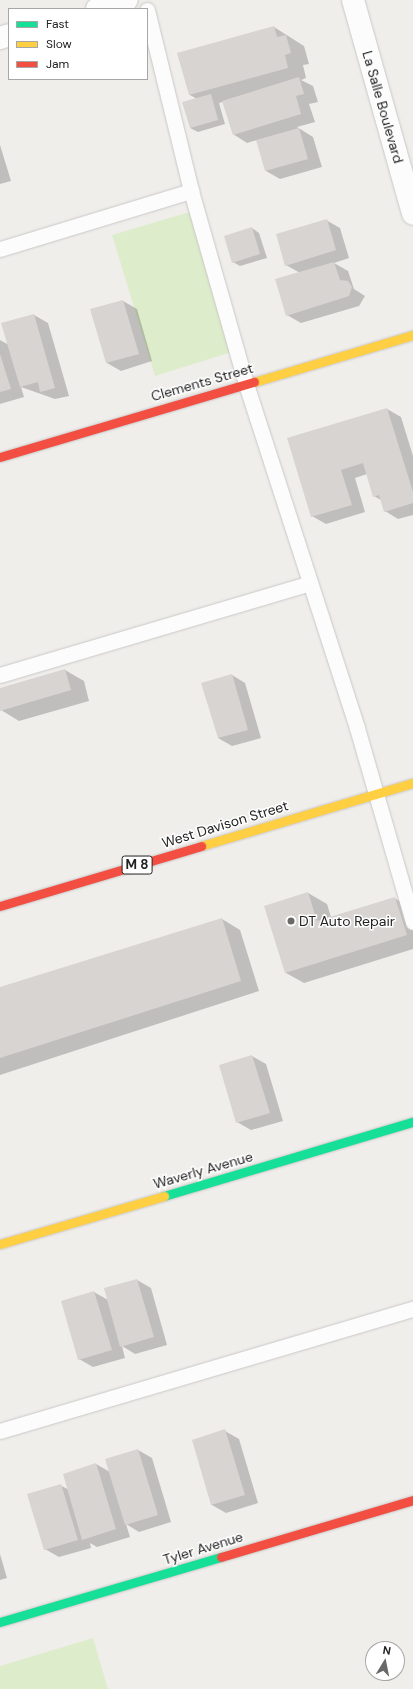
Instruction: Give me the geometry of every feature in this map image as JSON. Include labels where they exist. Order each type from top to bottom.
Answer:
[{"type":"main road","name":"Clements Street","points":[[0,457],[413,335]]},
{"type":"main road","name":"West Davison Street","points":[[0,906],[413,783]]},
{"type":"main road","name":"Waverly Avenue","points":[[0,1244],[413,1122]]},
{"type":"main road","name":"Tyler Avenue","points":[[0,1622],[413,1500]]},
{"type":"street","points":[[100,8],[127,0]]},
{"type":"street","name":"La Salle Boulevard","points":[[353,0],[413,214]]},
{"type":"lane","points":[[148,14],[191,191],[246,384],[376,794],[413,922]]},
{"type":"lane","points":[[0,249],[191,191]]},
{"type":"lane","points":[[0,675],[310,583]]},
{"type":"lane","points":[[0,1431],[413,1309]]},
{"type":"green space","points":[[193,211],[235,351],[155,376],[112,235]]},
{"type":"green space","points":[[93,1638],[108,1689],[0,1689],[0,1666]]},
{"type":"building","points":[[274,26],[277,37],[286,35],[291,53],[285,55],[288,68],[189,95],[177,53]]},
{"type":"building","points":[[299,77],[304,94],[296,96],[301,114],[233,135],[222,101]]},
{"type":"building","points":[[211,94],[218,120],[190,128],[182,102]]},
{"type":"building","points":[[299,128],[308,159],[265,171],[256,140]]},
{"type":"building","points":[[327,219],[336,250],[285,266],[276,234]]},
{"type":"building","points":[[252,227],[260,254],[232,263],[224,236]]},
{"type":"building","points":[[334,262],[340,280],[348,281],[352,287],[349,296],[286,316],[275,279]]},
{"type":"building","points":[[123,300],[139,354],[106,363],[90,309]]},
{"type":"building","points":[[34,314],[55,388],[40,392],[38,382],[20,387],[1,323]]},
{"type":"building","points":[[0,354],[11,389],[0,392]]},
{"type":"building","points":[[387,408],[413,492],[413,503],[384,512],[379,495],[373,497],[363,463],[341,470],[352,505],[311,517],[287,438]]},
{"type":"building","points":[[65,669],[71,690],[0,711],[0,688]]},
{"type":"building","points":[[232,674],[248,730],[218,738],[201,683]]},
{"type":"building","points":[[308,892],[317,921],[395,897],[407,935],[285,973],[264,906]]},
{"type":"building","points":[[222,918],[241,981],[0,1058],[0,987]]},
{"type":"building","points":[[252,1055],[270,1113],[236,1123],[219,1065]]},
{"type":"building","points":[[137,1279],[154,1337],[120,1347],[104,1288]]},
{"type":"building","points":[[94,1291],[112,1350],[78,1360],[61,1301]]},
{"type":"building","points":[[225,1429],[245,1495],[211,1505],[192,1440]]},
{"type":"building","points":[[138,1449],[158,1515],[125,1525],[105,1459]]},
{"type":"building","points":[[96,1463],[116,1529],[82,1540],[63,1474]]},
{"type":"building","points":[[61,1484],[78,1540],[44,1550],[27,1494]]},
{"type":"traffic: fast","points":[[164,1196],[413,1122]]},
{"type":"traffic: fast","points":[[0,1622],[221,1557]]},
{"type":"traffic: slow","points":[[254,382],[413,335]]},
{"type":"traffic: slow","points":[[201,846],[413,783]]},
{"type":"traffic: slow","points":[[0,1244],[164,1196]]},
{"type":"traffic: jam","points":[[0,457],[254,382]]},
{"type":"traffic: jam","points":[[0,906],[201,846]]},
{"type":"traffic: jam","points":[[221,1557],[413,1500]]},
{"type":"place","name":"DT Auto Repair","points":[[291,921]]}]
